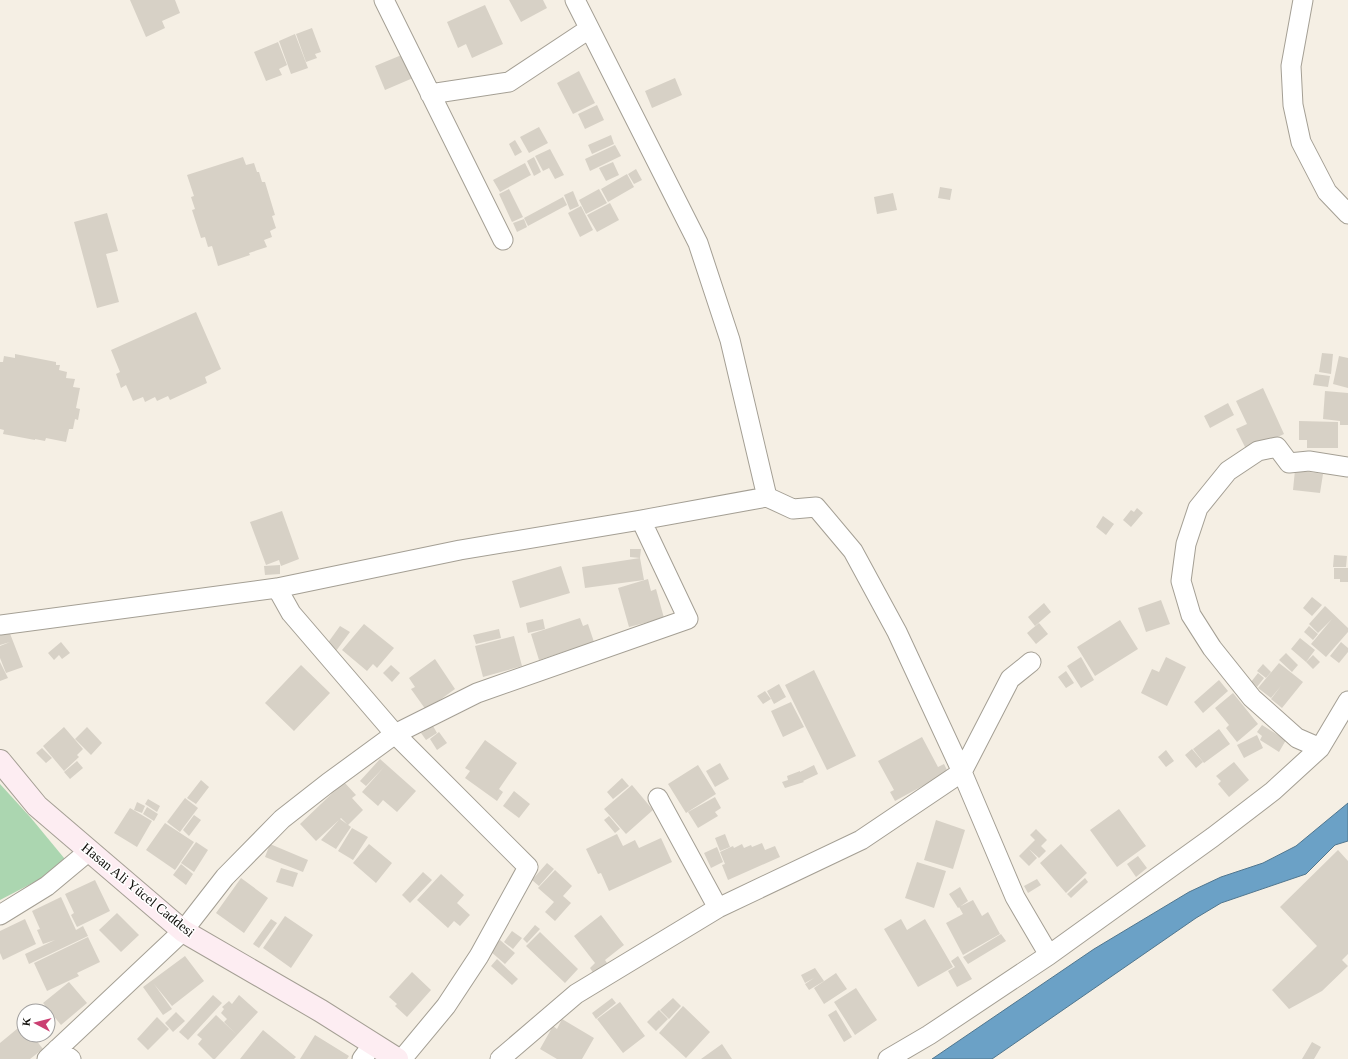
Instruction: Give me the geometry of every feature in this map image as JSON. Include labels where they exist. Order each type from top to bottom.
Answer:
[{"type":"street","points":[[384,0],[503,240]]},
{"type":"street","points":[[575,0],[698,243],[730,340],[767,497]]},
{"type":"street","points":[[1303,0],[1290,66],[1293,106],[1301,142],[1327,192],[1348,214]]},
{"type":"street","points":[[430,94],[509,82],[589,29]]},
{"type":"street","points":[[1320,748],[1297,738],[1252,698],[1212,648],[1191,615],[1181,581],[1186,544],[1198,508],[1228,471],[1258,451],[1277,447],[1289,463],[1309,461],[1348,467]]},
{"type":"street","points":[[0,625],[277,588],[460,550],[641,520],[767,497],[794,509],[816,507],[853,551],[897,632],[962,772],[1014,897],[1049,955]]},
{"type":"street","points":[[58,1056],[183,931],[225,877],[282,819],[395,734],[477,693],[688,619],[641,520]]},
{"type":"street","points":[[277,588],[291,613],[395,734],[528,867],[479,956],[446,1006],[402,1059]]},
{"type":"street","points":[[500,1059],[576,994],[718,908],[861,840],[962,772],[1010,679],[1031,662]]},
{"type":"street","points":[[888,1059],[929,1035],[1049,955],[1213,837],[1273,791],[1320,748],[1348,701]]},
{"type":"street","name":"Hasan Ali Yücel Caddesi","points":[[0,761],[37,806],[183,931],[321,1011],[367,1051],[397,1059]]},
{"type":"street","points":[[658,798],[718,908]]},
{"type":"street","points":[[0,915],[47,886],[89,851]]},
{"type":"green space","points":[[0,784],[31,818],[69,864],[0,900]]},
{"type":"water","points":[[1348,803],[1348,841],[1335,845],[1306,874],[1221,903],[1196,918],[992,1059],[932,1059],[1094,949],[1189,892],[1221,877],[1263,863],[1296,846]]},
{"type":"building","points":[[130,0],[175,0],[180,13],[162,21],[165,28],[146,37]]},
{"type":"building","points":[[509,0],[543,0],[547,8],[521,22]]},
{"type":"building","points":[[485,5],[503,44],[472,58],[466,44],[458,48],[447,22]]},
{"type":"building","points":[[312,28],[321,52],[315,54],[317,58],[306,62],[296,34]]},
{"type":"building","points":[[295,34],[308,68],[291,74],[279,41]]},
{"type":"building","points":[[278,42],[287,65],[279,69],[282,75],[266,81],[254,52]]},
{"type":"building","points":[[404,54],[413,78],[385,90],[375,66]]},
{"type":"building","points":[[579,71],[595,103],[573,114],[557,83]]},
{"type":"building","points":[[675,78],[682,95],[652,108],[645,91]]},
{"type":"building","points":[[597,105],[604,120],[585,129],[578,114]]},
{"type":"building","points":[[539,127],[548,143],[529,153],[520,137]]},
{"type":"building","points":[[611,135],[614,144],[592,154],[588,145]]},
{"type":"building","points":[[515,140],[522,152],[515,156],[509,144]]},
{"type":"building","points":[[615,145],[621,156],[590,171],[585,159]]},
{"type":"building","points":[[550,149],[564,175],[555,179],[549,168],[543,171],[535,156]]},
{"type":"building","points":[[243,157],[246,165],[254,163],[262,182],[265,182],[275,215],[272,216],[276,228],[270,231],[272,237],[264,240],[267,247],[249,253],[250,255],[218,266],[212,246],[208,247],[205,237],[201,238],[192,210],[195,209],[191,197],[194,196],[187,175]]},
{"type":"building","points":[[534,157],[541,172],[534,176],[527,161]]},
{"type":"building","points":[[613,162],[619,175],[606,181],[599,168]]},
{"type":"building","points":[[525,163],[531,175],[500,192],[493,180]]},
{"type":"building","points":[[636,169],[642,180],[634,184],[628,174]]},
{"type":"building","points":[[627,174],[634,187],[608,202],[601,189]]},
{"type":"building","points":[[940,187],[952,189],[950,200],[938,198]]},
{"type":"building","points":[[509,189],[523,217],[512,222],[499,194]]},
{"type":"building","points":[[599,189],[607,203],[586,214],[579,200]]},
{"type":"building","points":[[573,191],[579,206],[570,210],[564,195]]},
{"type":"building","points":[[893,193],[897,210],[877,214],[874,197]]},
{"type":"building","points":[[563,197],[567,205],[528,226],[524,218]]},
{"type":"building","points":[[610,203],[619,220],[597,232],[587,215]]},
{"type":"building","points":[[581,206],[593,230],[580,237],[568,213]]},
{"type":"building","points":[[107,213],[118,251],[106,254],[119,302],[97,308],[74,222]]},
{"type":"building","points":[[524,219],[527,227],[517,232],[513,223]]},
{"type":"building","points":[[196,312],[221,369],[205,377],[207,383],[170,400],[168,396],[157,401],[155,397],[145,402],[143,397],[133,401],[126,385],[121,388],[116,374],[120,372],[111,350]]},
{"type":"building","points":[[1322,353],[1333,354],[1331,374],[1319,372]]},
{"type":"building","points":[[15,354],[56,362],[56,365],[60,365],[59,370],[67,372],[66,378],[75,379],[73,387],[80,388],[76,408],[80,409],[78,420],[75,419],[73,429],[69,429],[66,442],[46,438],[45,441],[35,440],[3,434],[4,430],[0,429],[0,362],[3,362],[4,356],[15,358]]},
{"type":"building","points":[[1339,356],[1348,358],[1348,388],[1333,384]]},
{"type":"building","points":[[1315,374],[1330,376],[1328,387],[1313,385]]},
{"type":"building","points":[[1263,388],[1284,434],[1247,451],[1236,429],[1247,424],[1236,401]]},
{"type":"building","points":[[1325,391],[1348,393],[1348,425],[1340,425],[1340,421],[1323,419]]},
{"type":"building","points":[[1228,403],[1234,415],[1210,428],[1204,416]]},
{"type":"building","points":[[1299,421],[1338,422],[1338,448],[1307,448],[1307,440],[1299,440]]},
{"type":"building","points":[[1295,470],[1323,474],[1320,493],[1293,490]]},
{"type":"building","points":[[1137,508],[1143,513],[1131,527],[1123,520],[1131,510],[1134,512]]},
{"type":"building","points":[[282,511],[299,559],[281,566],[279,560],[266,565],[250,522]]},
{"type":"building","points":[[1103,516],[1114,524],[1106,535],[1096,527]]},
{"type":"building","points":[[630,549],[641,549],[640,558],[630,557]]},
{"type":"building","points":[[1334,555],[1347,556],[1346,567],[1333,567]]},
{"type":"building","points":[[640,558],[644,580],[585,588],[582,567]]},
{"type":"building","points":[[280,565],[280,574],[265,575],[264,566]]},
{"type":"building","points":[[561,566],[570,593],[520,608],[512,581]]},
{"type":"building","points":[[1334,568],[1348,568],[1348,582],[1340,582],[1340,579],[1334,579]]},
{"type":"building","points":[[648,579],[651,591],[656,589],[664,618],[629,627],[618,588]]},
{"type":"building","points":[[1312,597],[1322,605],[1312,616],[1303,608]]},
{"type":"building","points":[[1161,600],[1170,624],[1146,632],[1138,608]]},
{"type":"building","points":[[1044,603],[1051,612],[1035,626],[1028,617]]},
{"type":"building","points":[[1325,606],[1348,628],[1348,632],[1326,657],[1311,644],[1332,619],[1318,633],[1309,624]]},
{"type":"building","points":[[580,618],[583,626],[588,624],[594,642],[539,660],[531,634]]},
{"type":"building","points":[[543,619],[545,629],[528,633],[526,623]]},
{"type":"building","points":[[1120,620],[1138,649],[1095,676],[1077,647]]},
{"type":"building","points":[[1039,623],[1048,634],[1036,644],[1027,633]]},
{"type":"building","points":[[364,624],[394,648],[377,668],[373,664],[367,671],[342,650]]},
{"type":"building","points":[[340,626],[350,632],[336,651],[327,644]]},
{"type":"building","points":[[1309,626],[1318,634],[1313,640],[1304,632]]},
{"type":"building","points":[[499,629],[501,638],[476,644],[473,635]]},
{"type":"building","points":[[9,631],[23,667],[6,673],[0,658],[0,646],[10,642],[0,645],[0,634]]},
{"type":"building","points":[[514,636],[522,666],[483,677],[475,646]]},
{"type":"building","points":[[1300,638],[1315,650],[1306,662],[1291,649]]},
{"type":"building","points":[[61,642],[70,653],[62,659],[59,655],[54,660],[48,653]]},
{"type":"building","points":[[1341,642],[1348,648],[1348,652],[1339,663],[1330,656]]},
{"type":"building","points":[[1286,653],[1298,665],[1292,672],[1279,660]]},
{"type":"building","points":[[1313,655],[1320,662],[1313,669],[1306,662]]},
{"type":"building","points":[[1081,657],[1094,680],[1081,688],[1067,666]]},
{"type":"building","points":[[1166,657],[1186,667],[1167,706],[1141,693],[1152,669],[1159,672]]},
{"type":"building","points":[[435,659],[455,689],[426,710],[411,689],[415,687],[409,678]]},
{"type":"building","points":[[0,662],[8,678],[0,681]]},
{"type":"building","points":[[1279,663],[1303,682],[1282,708],[1271,699],[1281,686],[1271,698],[1258,688]]},
{"type":"building","points":[[1263,664],[1271,672],[1266,678],[1257,671]]},
{"type":"building","points":[[301,665],[330,693],[294,731],[265,703]]},
{"type":"building","points":[[391,665],[400,673],[392,682],[383,673]]},
{"type":"building","points":[[814,670],[856,756],[827,770],[785,685]]},
{"type":"building","points":[[1066,671],[1074,683],[1066,688],[1058,677]]},
{"type":"building","points":[[1258,673],[1264,678],[1257,687],[1251,682]]},
{"type":"building","points":[[1219,680],[1228,691],[1203,713],[1194,702]]},
{"type":"building","points":[[779,684],[786,697],[774,704],[767,691]]},
{"type":"building","points":[[765,691],[771,699],[763,704],[757,696]]},
{"type":"building","points":[[1233,693],[1258,724],[1237,742],[1226,728],[1229,725],[1215,708]]},
{"type":"building","points":[[791,702],[804,727],[783,737],[771,711]]},
{"type":"building","points":[[1262,725],[1286,740],[1279,752],[1260,740],[1262,736],[1257,732]]},
{"type":"building","points":[[433,726],[437,733],[426,740],[421,733]]},
{"type":"building","points":[[64,727],[83,749],[77,755],[79,757],[64,771],[43,746]]},
{"type":"building","points":[[87,727],[102,743],[91,755],[75,739]]},
{"type":"building","points":[[1219,729],[1230,744],[1204,763],[1193,749]]},
{"type":"building","points":[[439,732],[447,743],[437,750],[430,739]]},
{"type":"building","points":[[1257,735],[1263,748],[1244,758],[1237,745]]},
{"type":"building","points":[[922,737],[938,767],[944,764],[948,772],[895,801],[890,792],[894,790],[878,761]]},
{"type":"building","points":[[485,740],[517,763],[499,789],[503,792],[497,801],[465,778],[470,771],[465,768]]},
{"type":"building","points":[[42,748],[52,758],[46,763],[36,753]]},
{"type":"building","points":[[1192,749],[1203,762],[1196,768],[1185,755]]},
{"type":"building","points":[[1166,750],[1174,761],[1166,767],[1158,757]]},
{"type":"building","points":[[380,759],[416,791],[397,812],[383,800],[378,806],[362,792],[384,767],[366,786],[360,781]]},
{"type":"building","points":[[77,761],[83,768],[70,779],[64,772]]},
{"type":"building","points":[[1234,762],[1249,780],[1229,797],[1218,784],[1221,781],[1216,776]]},
{"type":"building","points":[[720,763],[729,779],[715,787],[706,771]]},
{"type":"building","points":[[698,765],[716,794],[686,813],[668,784]]},
{"type":"building","points":[[814,765],[818,774],[803,781],[804,782],[785,788],[782,782],[788,780],[787,776],[800,772]]},
{"type":"building","points":[[622,778],[629,786],[613,799],[607,792]]},
{"type":"building","points":[[201,780],[209,787],[196,804],[187,798]]},
{"type":"building","points":[[344,782],[356,795],[352,798],[363,810],[348,825],[351,827],[336,849],[321,840],[339,820],[316,841],[300,824]]},
{"type":"building","points":[[632,785],[653,810],[626,834],[604,809]]},
{"type":"building","points":[[514,791],[530,804],[519,818],[503,806]]},
{"type":"building","points":[[715,797],[721,808],[715,812],[718,816],[698,828],[688,812]]},
{"type":"building","points":[[185,798],[198,808],[180,832],[167,822]]},
{"type":"building","points":[[148,799],[160,806],[157,812],[145,804]]},
{"type":"building","points":[[137,802],[145,806],[142,813],[134,810]]},
{"type":"building","points":[[147,807],[158,814],[154,821],[143,814]]},
{"type":"building","points":[[130,808],[152,821],[137,847],[114,833]]},
{"type":"building","points":[[1119,809],[1146,846],[1117,867],[1090,830]]},
{"type":"building","points":[[194,815],[201,820],[189,836],[183,830]]},
{"type":"building","points":[[609,816],[620,829],[615,833],[604,820]]},
{"type":"building","points":[[936,820],[965,830],[953,869],[924,860]]},
{"type":"building","points":[[165,823],[194,842],[175,870],[146,850]]},
{"type":"building","points":[[352,828],[368,837],[353,860],[338,851]]},
{"type":"building","points":[[1036,829],[1047,840],[1041,846],[1046,851],[1039,858],[1029,849],[1037,858],[1029,866],[1019,856],[1035,840],[1030,835]]},
{"type":"building","points":[[617,834],[623,846],[635,840],[639,848],[661,838],[672,862],[609,891],[601,873],[598,874],[586,849]]},
{"type":"building","points":[[725,834],[730,847],[720,851],[715,838]]},
{"type":"building","points":[[196,842],[208,850],[194,872],[181,863]]},
{"type":"building","points":[[762,843],[765,850],[775,846],[780,857],[728,880],[722,865],[725,864],[720,852],[742,844],[744,848]]},
{"type":"building","points":[[270,844],[308,860],[303,872],[265,857]]},
{"type":"building","points":[[369,844],[392,863],[376,883],[353,863]]},
{"type":"building","points":[[1061,844],[1087,873],[1066,893],[1040,863]]},
{"type":"building","points":[[717,847],[723,862],[711,868],[704,853]]},
{"type":"building","points":[[1338,850],[1348,861],[1348,954],[1342,960],[1348,966],[1322,991],[1289,1009],[1272,990],[1317,946],[1280,907]]},
{"type":"building","points":[[1138,856],[1147,868],[1136,877],[1127,864]]},
{"type":"building","points":[[917,862],[946,871],[934,908],[905,898]]},
{"type":"building","points":[[547,863],[554,869],[539,886],[532,880]]},
{"type":"building","points":[[181,864],[193,874],[186,885],[173,875]]},
{"type":"building","points":[[281,868],[298,873],[293,887],[276,882]]},
{"type":"building","points":[[555,870],[572,886],[563,896],[571,903],[555,921],[545,912],[554,902],[538,888]]},
{"type":"building","points":[[423,872],[432,880],[410,903],[402,895]]},
{"type":"building","points":[[441,874],[464,895],[457,903],[470,915],[460,926],[454,921],[448,928],[417,900]]},
{"type":"building","points":[[241,878],[268,898],[244,933],[216,913]]},
{"type":"building","points":[[1085,878],[1088,882],[1071,898],[1067,894]]},
{"type":"building","points":[[1037,879],[1041,885],[1028,893],[1024,886]]},
{"type":"building","points":[[95,880],[110,911],[77,927],[71,915],[74,913],[65,894]]},
{"type":"building","points":[[960,887],[968,901],[958,908],[949,894]]},
{"type":"building","points":[[61,897],[76,930],[83,926],[88,936],[29,964],[25,954],[55,940],[43,944],[37,930],[40,929],[32,911]]},
{"type":"building","points":[[973,900],[982,916],[988,912],[1000,934],[963,955],[946,923],[963,914],[959,907]]},
{"type":"building","points":[[117,913],[139,935],[121,952],[99,930]]},
{"type":"building","points":[[601,915],[624,945],[605,960],[607,963],[594,974],[590,968],[595,963],[574,936]]},
{"type":"building","points":[[285,916],[313,935],[291,968],[263,948]]},
{"type":"building","points":[[25,919],[36,944],[3,960],[0,953],[0,931]]},
{"type":"building","points":[[271,919],[277,923],[259,948],[253,944]]},
{"type":"building","points":[[901,919],[907,930],[925,919],[953,967],[918,987],[884,929]]},
{"type":"building","points":[[535,925],[540,929],[527,943],[523,939]]},
{"type":"building","points":[[512,931],[522,938],[513,949],[504,942]]},
{"type":"building","points":[[540,932],[578,969],[565,983],[526,946]]},
{"type":"building","points":[[1001,934],[1006,941],[968,964],[963,957]]},
{"type":"building","points":[[88,937],[100,962],[77,973],[79,976],[47,991],[34,963]]},
{"type":"building","points":[[500,940],[515,953],[505,964],[490,951]]},
{"type":"building","points":[[185,956],[204,981],[172,1006],[154,984],[172,1009],[163,1015],[143,987]]},
{"type":"building","points":[[958,956],[972,979],[957,987],[948,971],[955,967],[951,961]]},
{"type":"building","points":[[497,959],[518,979],[512,985],[491,966]]},
{"type":"building","points":[[815,968],[824,981],[809,990],[805,984],[814,978],[805,983],[801,975]]},
{"type":"building","points":[[412,972],[431,990],[407,1017],[395,1006],[397,1004],[389,997]]},
{"type":"building","points":[[836,973],[847,989],[824,1004],[814,988]]},
{"type":"building","points":[[69,982],[87,1003],[61,1025],[56,1019],[56,1003],[43,1003]]},
{"type":"building","points":[[856,988],[877,1020],[855,1035],[834,1002]]},
{"type":"building","points":[[213,995],[222,1003],[188,1040],[179,1032]]},
{"type":"building","points":[[239,995],[258,1012],[237,1035],[224,1022],[227,1019],[221,1013],[224,1009],[222,1007],[229,1001],[232,1004]]},
{"type":"building","points":[[612,998],[616,1003],[596,1019],[592,1013]]},
{"type":"building","points":[[673,998],[681,1006],[669,1019],[660,1010]]},
{"type":"building","points":[[620,1002],[645,1036],[623,1053],[597,1019]]},
{"type":"building","points":[[683,1006],[710,1032],[686,1058],[659,1033]]},
{"type":"building","points":[[659,1010],[668,1019],[656,1031],[647,1022]]},
{"type":"building","points":[[836,1010],[852,1037],[844,1042],[828,1015]]},
{"type":"building","points":[[176,1012],[185,1021],[173,1032],[165,1023]]},
{"type":"building","points":[[216,1015],[237,1035],[215,1059],[213,1059],[198,1044],[202,1039],[197,1035]]},
{"type":"building","points":[[157,1017],[169,1029],[148,1050],[137,1039]]},
{"type":"building","points":[[562,1019],[594,1038],[582,1059],[557,1059],[540,1049],[553,1026],[557,1029]]},
{"type":"building","points":[[16,1030],[16,1043],[38,1043],[43,1049],[30,1059],[0,1059],[0,1043]]},
{"type":"building","points":[[263,1030],[296,1057],[294,1059],[240,1059]]},
{"type":"building","points":[[315,1035],[349,1056],[347,1059],[300,1059]]},
{"type":"building","points":[[1312,1042],[1321,1047],[1314,1059],[1302,1059]]},
{"type":"building","points":[[722,1044],[732,1059],[701,1059]]}]
